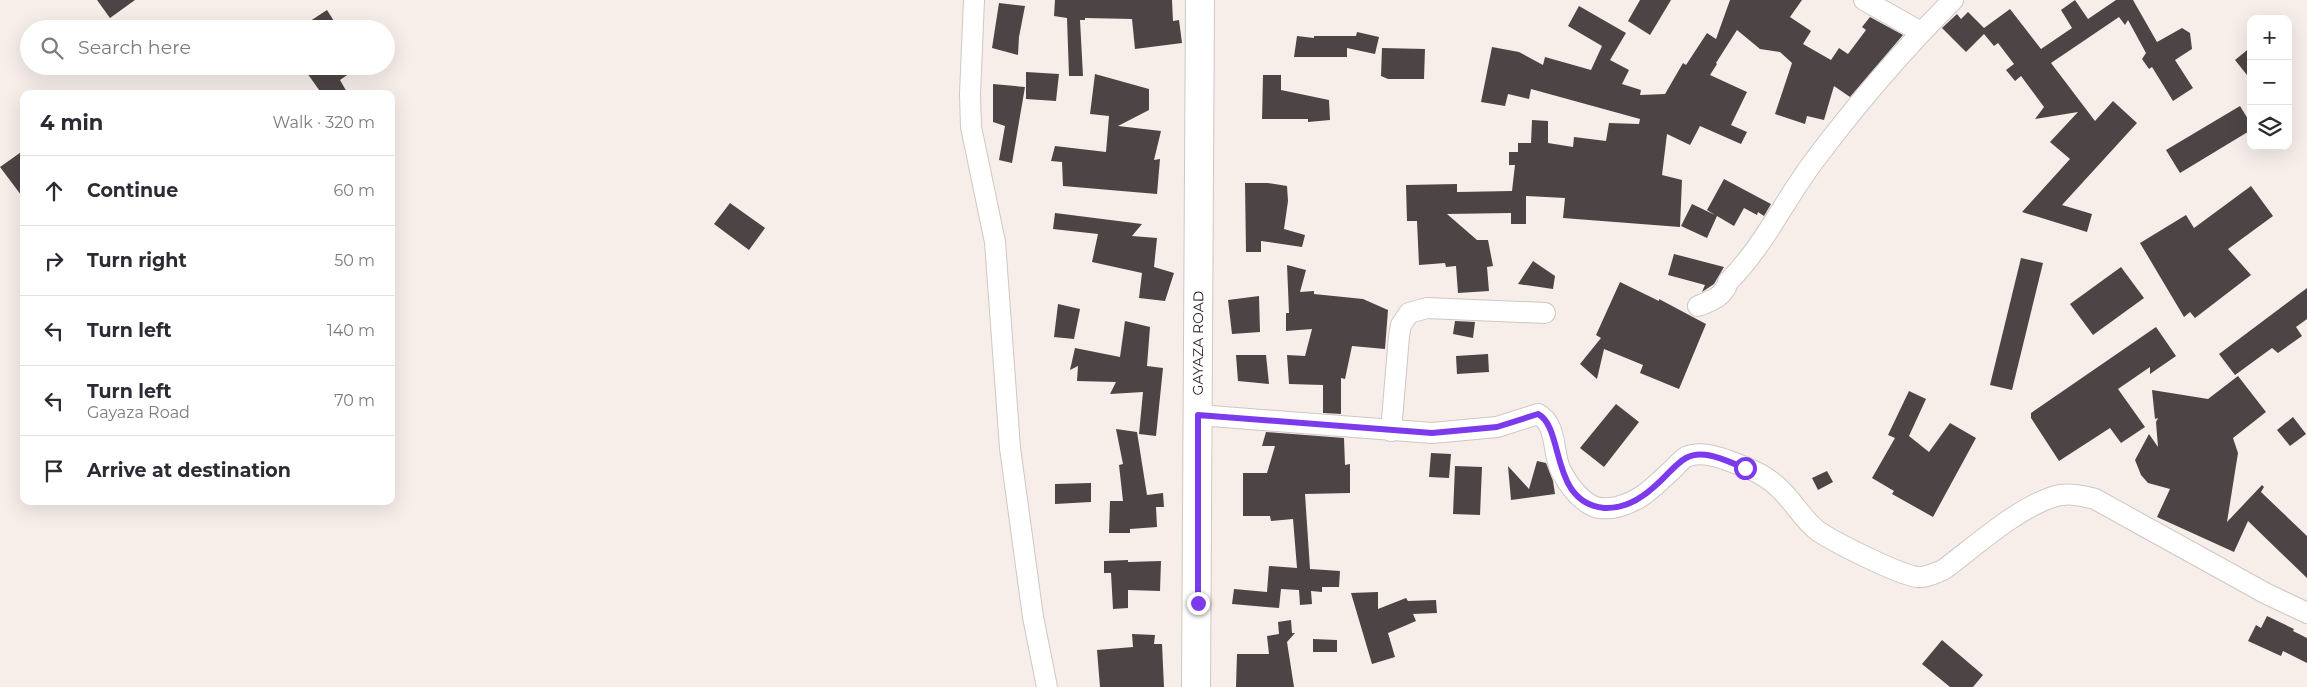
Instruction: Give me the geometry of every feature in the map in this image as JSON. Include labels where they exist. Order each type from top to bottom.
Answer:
[{"type":"main road","name":"GAYAZA ROAD","points":[[1196,687],[1200,0]]},
{"type":"street","points":[[974,0],[970,94],[971,127],[995,242],[1011,457],[1033,617],[1047,687]]},
{"type":"street","points":[[1864,0],[1921,32]]},
{"type":"street","points":[[1698,306],[1716,299],[1727,287],[1728,282],[1758,248],[1813,162],[1921,32],[1952,0]]},
{"type":"street","points":[[1391,431],[1399,336],[1401,325],[1409,313],[1427,308],[1546,313]]},
{"type":"street","points":[[1198,415],[1432,433],[1497,427],[1538,414],[1546,418],[1550,426],[1561,471],[1572,488],[1593,506],[1611,508],[1641,498],[1686,457],[1701,454],[1712,456],[1768,479],[1781,490],[1817,530],[1888,566],[1918,577],[1932,575],[1943,570],[2028,508],[2050,497],[2076,494],[2096,499],[2265,593],[2307,613]]},
{"type":"building","points":[[97,0],[135,0],[110,18]]},
{"type":"building","points":[[1055,0],[1172,0],[1173,21],[1179,20],[1182,43],[1135,49],[1132,19],[1085,18],[1085,20],[1080,20],[1083,76],[1069,76],[1067,18],[1054,16]]},
{"type":"building","points":[[1640,0],[1671,0],[1650,35],[1628,21]]},
{"type":"building","points":[[1730,0],[1802,0],[1790,17],[1811,31],[1803,44],[1831,60],[1839,48],[1848,54],[1866,30],[1862,27],[1870,17],[1903,35],[1850,97],[1834,86],[1824,120],[1807,116],[1805,124],[1775,114],[1792,63],[1780,52],[1760,49],[1737,30],[1710,75],[1747,92],[1731,125],[1747,132],[1741,144],[1700,126],[1690,145],[1667,134],[1662,175],[1682,180],[1680,227],[1563,218],[1565,198],[1526,196],[1526,224],[1511,224],[1511,213],[1447,214],[1477,240],[1488,240],[1493,266],[1487,267],[1489,291],[1458,293],[1456,266],[1446,267],[1445,263],[1419,265],[1417,221],[1407,221],[1406,185],[1457,184],[1457,192],[1512,191],[1515,165],[1509,165],[1509,152],[1518,152],[1518,143],[1531,143],[1532,120],[1548,121],[1548,143],[1573,147],[1574,137],[1606,141],[1609,123],[1639,124],[1640,119],[1531,89],[1529,99],[1508,94],[1505,106],[1481,102],[1492,47],[1519,52],[1543,65],[1545,57],[1591,70],[1602,46],[1568,26],[1579,6],[1626,33],[1610,60],[1629,70],[1622,84],[1641,90],[1640,95],[1665,94],[1683,63],[1686,65],[1707,33],[1716,39]]},
{"type":"building","points":[[2075,0],[2088,19],[2116,0],[2133,0],[2157,42],[2182,28],[2190,33],[2192,49],[2175,60],[2193,88],[2173,101],[2152,67],[2149,69],[2142,59],[2146,53],[2128,20],[2125,25],[2119,17],[2051,63],[2095,121],[2113,101],[2137,123],[2062,205],[2092,214],[2087,232],[2022,212],[2070,159],[2050,142],[2078,112],[2035,119],[2044,107],[2021,76],[2015,81],[2006,70],[2014,64],[1998,43],[1994,46],[1984,34],[1966,52],[1942,28],[1957,14],[1961,19],[1968,12],[1984,28],[2010,9],[2041,49],[2072,28],[2061,10]]},
{"type":"building","points":[[999,3],[1025,6],[1019,37],[1018,55],[992,48]]},
{"type":"building","points":[[327,10],[333,20],[312,20]]},
{"type":"building","points":[[1357,32],[1379,37],[1375,54],[1347,48],[1347,57],[1294,57],[1297,36],[1314,38],[1314,36],[1356,36]]},
{"type":"building","points":[[1382,48],[1425,49],[1424,79],[1388,79],[1381,76]]},
{"type":"building","points":[[2247,50],[2247,75],[2235,60]]},
{"type":"building","points":[[1026,72],[1059,74],[1056,101],[1026,99]]},
{"type":"building","points":[[1095,74],[1149,89],[1149,110],[1118,126],[1161,131],[1154,160],[1160,159],[1157,194],[1063,186],[1062,162],[1051,161],[1055,146],[1106,152],[1109,116],[1090,114]]},
{"type":"building","points":[[308,75],[347,75],[340,80],[346,90],[319,90]]},
{"type":"building","points":[[1263,75],[1281,75],[1281,90],[1329,100],[1330,120],[1308,122],[1308,119],[1262,119]]},
{"type":"building","points":[[993,84],[1025,87],[1012,163],[999,160],[1005,126],[993,122]]},
{"type":"building","points":[[2240,106],[2247,117],[2247,132],[2180,173],[2166,150]]},
{"type":"building","points":[[20,153],[20,194],[0,167]]},
{"type":"building","points":[[1724,179],[1771,204],[1764,216],[1758,212],[1757,215],[1744,208],[1734,226],[1717,216],[1707,238],[1681,226],[1692,204],[1715,215],[1707,210]]},
{"type":"building","points":[[1245,183],[1268,183],[1287,186],[1288,201],[1284,229],[1305,235],[1302,247],[1261,241],[1261,252],[1246,252]]},
{"type":"building","points":[[2251,186],[2273,216],[2228,249],[2251,275],[2195,318],[2190,312],[2184,317],[2140,243],[2186,215],[2194,228]]},
{"type":"building","points":[[730,203],[765,228],[749,250],[714,224]]},
{"type":"building","points":[[1055,213],[1142,224],[1132,236],[1157,238],[1154,267],[1174,273],[1165,301],[1139,298],[1142,273],[1092,262],[1098,234],[1053,229]]},
{"type":"building","points":[[1674,254],[1724,267],[1714,284],[1702,292],[1705,285],[1668,275]]},
{"type":"building","points":[[2021,258],[2043,263],[2012,390],[1990,385]]},
{"type":"building","points":[[1533,261],[1555,276],[1553,289],[1518,284]]},
{"type":"building","points":[[1287,265],[1306,270],[1300,292],[1314,291],[1314,294],[1363,299],[1388,310],[1385,349],[1352,346],[1345,379],[1341,378],[1341,414],[1323,413],[1323,385],[1289,384],[1287,355],[1305,356],[1312,329],[1286,331],[1286,313],[1289,313]]},
{"type":"building","points":[[2121,267],[2144,298],[2093,335],[2070,304]]},
{"type":"building","points":[[1620,282],[1659,301],[1659,299],[1706,324],[1679,389],[1640,373],[1643,365],[1604,349],[1597,379],[1580,364],[1601,338],[1596,335]]},
{"type":"building","points":[[2307,288],[2307,319],[2296,327],[2302,336],[2278,353],[2272,348],[2235,375],[2219,354]]},
{"type":"building","points":[[1259,296],[1260,332],[1232,334],[1228,300]]},
{"type":"building","points":[[1058,304],[1080,309],[1074,339],[1054,337]]},
{"type":"building","points":[[1125,321],[1150,327],[1147,366],[1163,368],[1156,436],[1139,434],[1143,392],[1110,394],[1116,382],[1077,381],[1078,366],[1070,370],[1075,348],[1120,357]]},
{"type":"building","points":[[1455,321],[1475,322],[1473,338],[1453,334]]},
{"type":"building","points":[[2156,327],[2176,356],[2150,374],[2150,367],[2118,389],[2145,427],[2121,443],[2110,428],[2059,461],[2031,418],[2031,413]]},
{"type":"building","points":[[1488,354],[1489,372],[1457,374],[1456,356]]},
{"type":"building","points":[[1236,355],[1266,355],[1269,384],[1238,381]]},
{"type":"building","points":[[2238,376],[2266,412],[2233,438],[2238,453],[2227,522],[2262,485],[2264,487],[2261,492],[2307,536],[2307,578],[2248,521],[2234,552],[2157,517],[2170,489],[2148,483],[2141,475],[2135,460],[2149,434],[2158,447],[2156,422],[2158,418],[2155,419],[2152,390],[2208,399]]},
{"type":"building","points":[[1909,391],[1926,399],[1909,436],[1929,452],[1950,423],[1976,438],[1933,517],[1892,494],[1894,491],[1872,478],[1895,438],[1888,435]]},
{"type":"building","points":[[1616,404],[1639,422],[1604,467],[1580,448]]},
{"type":"building","points":[[2293,417],[2306,434],[2290,446],[2277,430]]},
{"type":"building","points":[[1116,429],[1137,432],[1147,495],[1163,493],[1164,507],[1156,507],[1157,527],[1130,529],[1130,533],[1109,533],[1110,501],[1123,501],[1119,465],[1123,464]]},
{"type":"building","points":[[1266,432],[1344,438],[1345,465],[1350,464],[1350,493],[1305,494],[1310,569],[1340,571],[1339,587],[1322,587],[1322,592],[1311,591],[1312,604],[1300,605],[1299,590],[1281,589],[1279,608],[1232,604],[1234,589],[1267,592],[1269,566],[1297,568],[1293,519],[1271,521],[1270,516],[1243,516],[1243,473],[1267,473],[1275,446],[1262,446]]},
{"type":"building","points":[[1431,453],[1451,454],[1449,478],[1429,477]]},
{"type":"building","points":[[1537,461],[1546,463],[1553,481],[1555,494],[1511,500],[1508,466],[1529,489]]},
{"type":"building","points":[[1455,466],[1482,467],[1480,515],[1453,514]]},
{"type":"building","points":[[1827,471],[1833,482],[1818,490],[1812,478]]},
{"type":"building","points":[[1091,483],[1091,502],[1055,504],[1055,484]]},
{"type":"building","points":[[1128,560],[1128,562],[1161,561],[1160,591],[1128,590],[1128,608],[1113,609],[1111,573],[1104,573],[1104,561]]},
{"type":"building","points":[[1378,592],[1378,609],[1406,598],[1408,601],[1436,600],[1437,613],[1413,614],[1416,621],[1388,633],[1395,657],[1372,664],[1351,593]]},
{"type":"building","points":[[2267,616],[2294,629],[2293,631],[2307,638],[2307,663],[2283,651],[2281,656],[2248,641],[2256,625],[2261,628]]},
{"type":"building","points":[[1291,620],[1292,633],[1295,633],[1287,642],[1294,687],[1236,687],[1237,654],[1269,654],[1267,636],[1279,634],[1278,622]]},
{"type":"building","points":[[1132,634],[1155,635],[1154,644],[1162,644],[1164,687],[1100,687],[1097,650],[1133,647]]},
{"type":"building","points":[[1313,639],[1337,640],[1337,652],[1313,652]]},
{"type":"building","points":[[1942,640],[1983,675],[1973,687],[1950,687],[1922,664]]},
{"type":"route","points":[[1198,603],[1198,415],[1432,433],[1497,427],[1538,414],[1546,418],[1550,426],[1561,471],[1572,488],[1581,498],[1593,506],[1611,508],[1641,498],[1686,457],[1701,454],[1712,456],[1745,468]]}]
